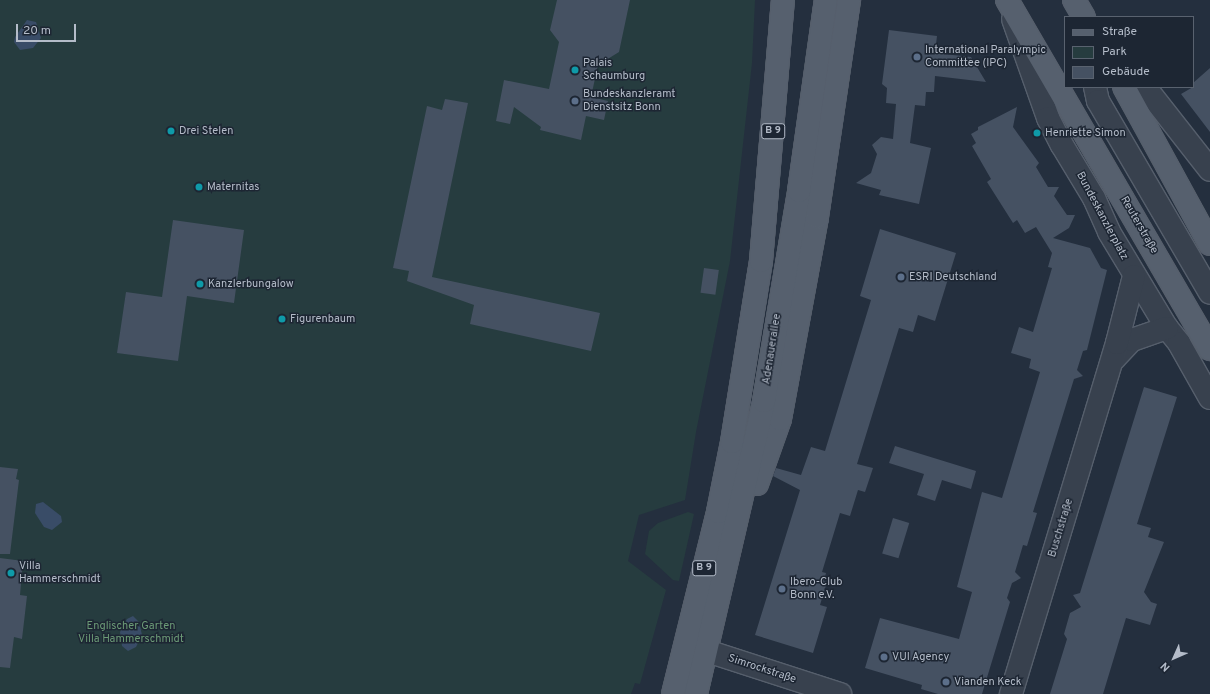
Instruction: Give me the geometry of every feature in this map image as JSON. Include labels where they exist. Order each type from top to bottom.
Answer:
[{"type":"main road","name":"B 9","points":[[673,694],[718,512],[740,395],[761,261],[784,0]]},
{"type":"main road","name":"Adenauerallee","points":[[696,694],[708,651],[764,401],[799,191],[826,0]]},
{"type":"main road","points":[[735,532],[759,480],[780,419],[817,217],[849,0]]},
{"type":"main road","name":"Bundeskanzlerplatz","points":[[1007,0],[1066,101]]},
{"type":"main road","points":[[1125,88],[1210,244]]},
{"type":"main road","name":"Reuterstraße","points":[[1066,101],[1210,349]]},
{"type":"street","name":"Bundeskanzlerplatz","points":[[1007,0],[1048,118],[1134,276],[1166,328],[1179,343],[1210,398]]},
{"type":"street","points":[[1095,88],[1098,101],[1210,293]]},
{"type":"street","points":[[1146,88],[1210,170]]},
{"type":"street","name":"Buschstraße","points":[[1011,694],[1110,363],[1134,276]]},
{"type":"street","name":"Buschstraße","points":[[1110,363],[1132,340],[1166,328]]},
{"type":"street","name":"Simrockstraße","points":[[708,651],[840,694]]},
{"type":"green space","name":"Englischer Garten Villa Hammerschmidt","points":[[0,0],[755,0],[752,63],[730,261],[696,432],[685,500],[639,515],[628,561],[666,590],[640,684],[635,683],[631,694],[0,694]]},
{"type":"green space","points":[[688,512],[694,514],[679,581],[673,580],[645,554],[649,531],[658,523]]},
{"type":"water","points":[[27,20],[36,22],[41,38],[33,48],[20,50],[14,42],[15,37]]},
{"type":"water","points":[[43,502],[61,516],[62,522],[52,530],[44,527],[35,513],[36,504]]},
{"type":"water","points":[[133,616],[139,622],[142,635],[136,647],[128,651],[122,646],[120,632],[127,619]]},
{"type":"building","name":"Palais Schaumburg","points":[[557,0],[630,0],[619,52],[598,65],[591,97],[608,101],[604,120],[586,116],[581,140],[540,130],[541,127],[514,107],[510,124],[496,121],[504,80],[549,89],[559,42],[550,30]]},
{"type":"building","points":[[889,30],[937,36],[935,53],[971,57],[986,82],[935,76],[934,92],[926,92],[925,106],[915,105],[910,143],[931,148],[919,204],[879,195],[881,190],[856,183],[871,173],[877,154],[872,145],[881,137],[893,139],[896,104],[886,103],[887,88],[882,84]]},
{"type":"building","points":[[1210,68],[1210,132],[1181,94],[1194,88],[1194,82]]},
{"type":"building","points":[[445,99],[468,103],[432,277],[600,313],[591,351],[470,324],[474,305],[407,281],[409,271],[393,268],[427,106],[442,110]]},
{"type":"building","points":[[1017,107],[1013,127],[1039,163],[1036,167],[1048,187],[1059,187],[1054,196],[1067,215],[1075,215],[1069,228],[1053,238],[1090,248],[1101,268],[1107,270],[1087,350],[1083,351],[1077,370],[1083,376],[1074,379],[1033,512],[1037,513],[1027,546],[1023,545],[1015,572],[1021,578],[1012,583],[1007,598],[1010,602],[982,694],[938,694],[921,689],[922,685],[865,668],[880,618],[959,639],[972,592],[957,587],[982,492],[1002,498],[1040,372],[1029,368],[1031,359],[1011,353],[1019,327],[1033,332],[1052,268],[1048,267],[1052,253],[1036,227],[1025,233],[1017,220],[1013,223],[987,182],[991,179],[972,146],[976,143],[971,134],[978,130],[978,127]]},
{"type":"building","name":"Kanzlerbungalow","points":[[173,220],[244,230],[234,303],[187,296],[178,361],[117,353],[126,292],[162,297]]},
{"type":"building","points":[[880,229],[956,253],[935,321],[918,315],[913,332],[899,328],[857,464],[873,468],[865,492],[858,490],[850,516],[840,513],[822,572],[826,573],[824,581],[827,582],[820,605],[827,607],[813,653],[755,635],[800,490],[773,476],[776,468],[801,475],[811,447],[825,451],[871,300],[860,296]]},
{"type":"building","points":[[704,268],[719,270],[715,295],[701,293]]},
{"type":"building","points":[[1144,387],[1177,397],[1137,524],[1151,528],[1148,537],[1164,542],[1144,592],[1151,602],[1157,604],[1150,625],[1126,618],[1103,694],[1050,694],[1067,639],[1064,634],[1070,613],[1081,607],[1073,595],[1080,593]]},
{"type":"building","points":[[895,446],[976,471],[971,489],[942,480],[935,501],[917,495],[924,474],[889,463]]},
{"type":"building","points":[[0,467],[18,469],[16,479],[19,480],[10,554],[0,554]]},
{"type":"building","points":[[893,518],[909,523],[898,558],[882,553]]},
{"type":"building","name":"Villa Hammerschmidt","points":[[0,558],[23,561],[20,595],[27,596],[22,639],[14,637],[10,668],[0,667]]},
{"type":"place","name":"International Paralympic Committee (IPC)","points":[[917,57]]},
{"type":"place","name":"Palais Schaumburg","points":[[575,70]]},
{"type":"place","name":"Bundeskanzleramt Dienstsitz Bonn","points":[[575,101]]},
{"type":"place","name":"Drei Stelen","points":[[171,131]]},
{"type":"place","name":"Henriette Simon","points":[[1037,133]]},
{"type":"place","name":"Maternitas","points":[[199,187]]},
{"type":"place","name":"ESRI Deutschland","points":[[901,277]]},
{"type":"place","name":"Kanzlerbungalow","points":[[200,284]]},
{"type":"place","name":"Figurenbaum","points":[[282,319]]},
{"type":"place","name":"Villa Hammerschmidt","points":[[11,573]]},
{"type":"place","name":"Ibero-Club Bonn e.V.","points":[[782,589]]},
{"type":"place","name":"VUI Agency","points":[[884,657]]},
{"type":"place","name":"Vianden Keck","points":[[946,682]]}]
